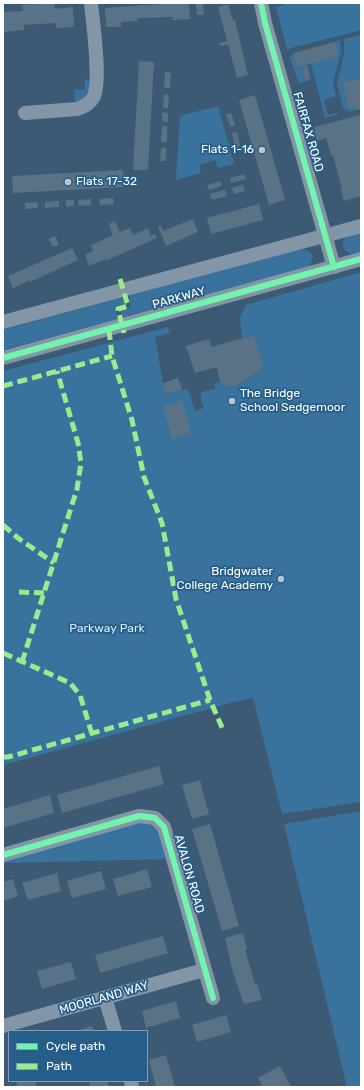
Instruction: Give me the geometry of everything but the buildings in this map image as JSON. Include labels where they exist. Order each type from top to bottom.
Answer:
[{"type":"street","points":[[25,113],[77,109],[84,107],[93,97],[96,83],[96,69],[91,3]]},
{"type":"street","name":"FAIRFAX ROAD","points":[[261,3],[267,31],[334,267]]},
{"type":"street","name":"PARKWAY","points":[[3,322],[361,226]]},
{"type":"street","name":"PARKWAY","points":[[3,358],[361,259]]},
{"type":"street","name":"AVALON ROAD","points":[[3,855],[139,816],[155,818],[164,827],[213,998]]},
{"type":"street","name":"MOORLAND WAY","points":[[3,1026],[204,970]]},
{"type":"street","points":[[106,998],[115,1030]]},
{"type":"green space","points":[[290,3],[361,3],[361,30],[287,49],[276,7]]},
{"type":"green space","points":[[361,35],[361,78],[342,83],[349,109],[356,107],[357,110],[350,112],[343,108],[337,83],[344,54],[344,39]]},
{"type":"green space","points":[[340,40],[341,52],[333,83],[336,96],[324,100],[328,115],[336,113],[339,114],[325,118],[311,63],[338,56],[335,42]]},
{"type":"green space","points":[[294,55],[307,64],[308,67],[302,69],[304,79],[310,78],[311,80],[299,83],[289,56]]},
{"type":"green space","points":[[85,78],[91,83],[89,90],[84,97],[75,102],[74,90],[85,89]]},
{"type":"green space","points":[[218,106],[234,164],[218,168],[215,160],[199,165],[201,173],[176,180],[180,116]]},
{"type":"green space","points":[[361,232],[361,252],[351,254],[346,251],[343,245],[345,238]]},
{"type":"green space","points":[[301,249],[309,251],[313,257],[311,263],[307,267],[123,317],[120,311],[131,307],[129,299],[130,295]]},
{"type":"green space","name":"Parkway Park","points":[[361,272],[361,802],[282,814],[253,698],[3,765],[3,371],[168,327],[170,333],[155,337],[166,395],[188,389],[195,411],[204,408],[200,397],[202,392],[215,389],[214,383],[220,382],[228,387],[236,386],[264,368],[254,335],[242,338],[240,318],[246,305]]},
{"type":"green space","points":[[120,298],[125,301],[126,305],[116,308],[117,319],[3,350],[3,330]]},
{"type":"green space","points":[[361,811],[361,1087],[347,1087],[284,824]]},
{"type":"green space","points":[[155,818],[174,859],[3,863],[3,856]]},
{"type":"marked path","points":[[120,279],[128,306],[118,309],[124,333]]},
{"type":"marked path","points":[[109,330],[112,356],[132,420],[144,477],[162,523],[176,599],[210,700],[224,732]]},
{"type":"marked path","points":[[3,386],[112,356]]},
{"type":"marked path","points":[[22,662],[77,489],[81,463],[78,443],[57,371]]},
{"type":"marked path","points":[[3,525],[18,538],[54,563]]},
{"type":"marked path","points":[[19,592],[44,593]]},
{"type":"marked path","points":[[3,653],[70,683],[80,695],[92,734]]},
{"type":"marked path","points":[[3,757],[8,757],[210,700]]},
{"type":"cycle path","points":[[261,3],[265,23],[334,267]]},
{"type":"cycle path","points":[[3,358],[361,259]]},
{"type":"cycle path","points":[[3,855],[139,816],[155,818],[164,827],[213,998]]},
{"type":"place","name":"Flats 1-16","points":[[262,150]]},
{"type":"place","name":"Flats 17-32","points":[[68,182]]},
{"type":"place","name":"The Bridge School Sedgemoor","points":[[232,401]]},
{"type":"place","name":"Bridgwater College Academy","points":[[281,579]]}]
